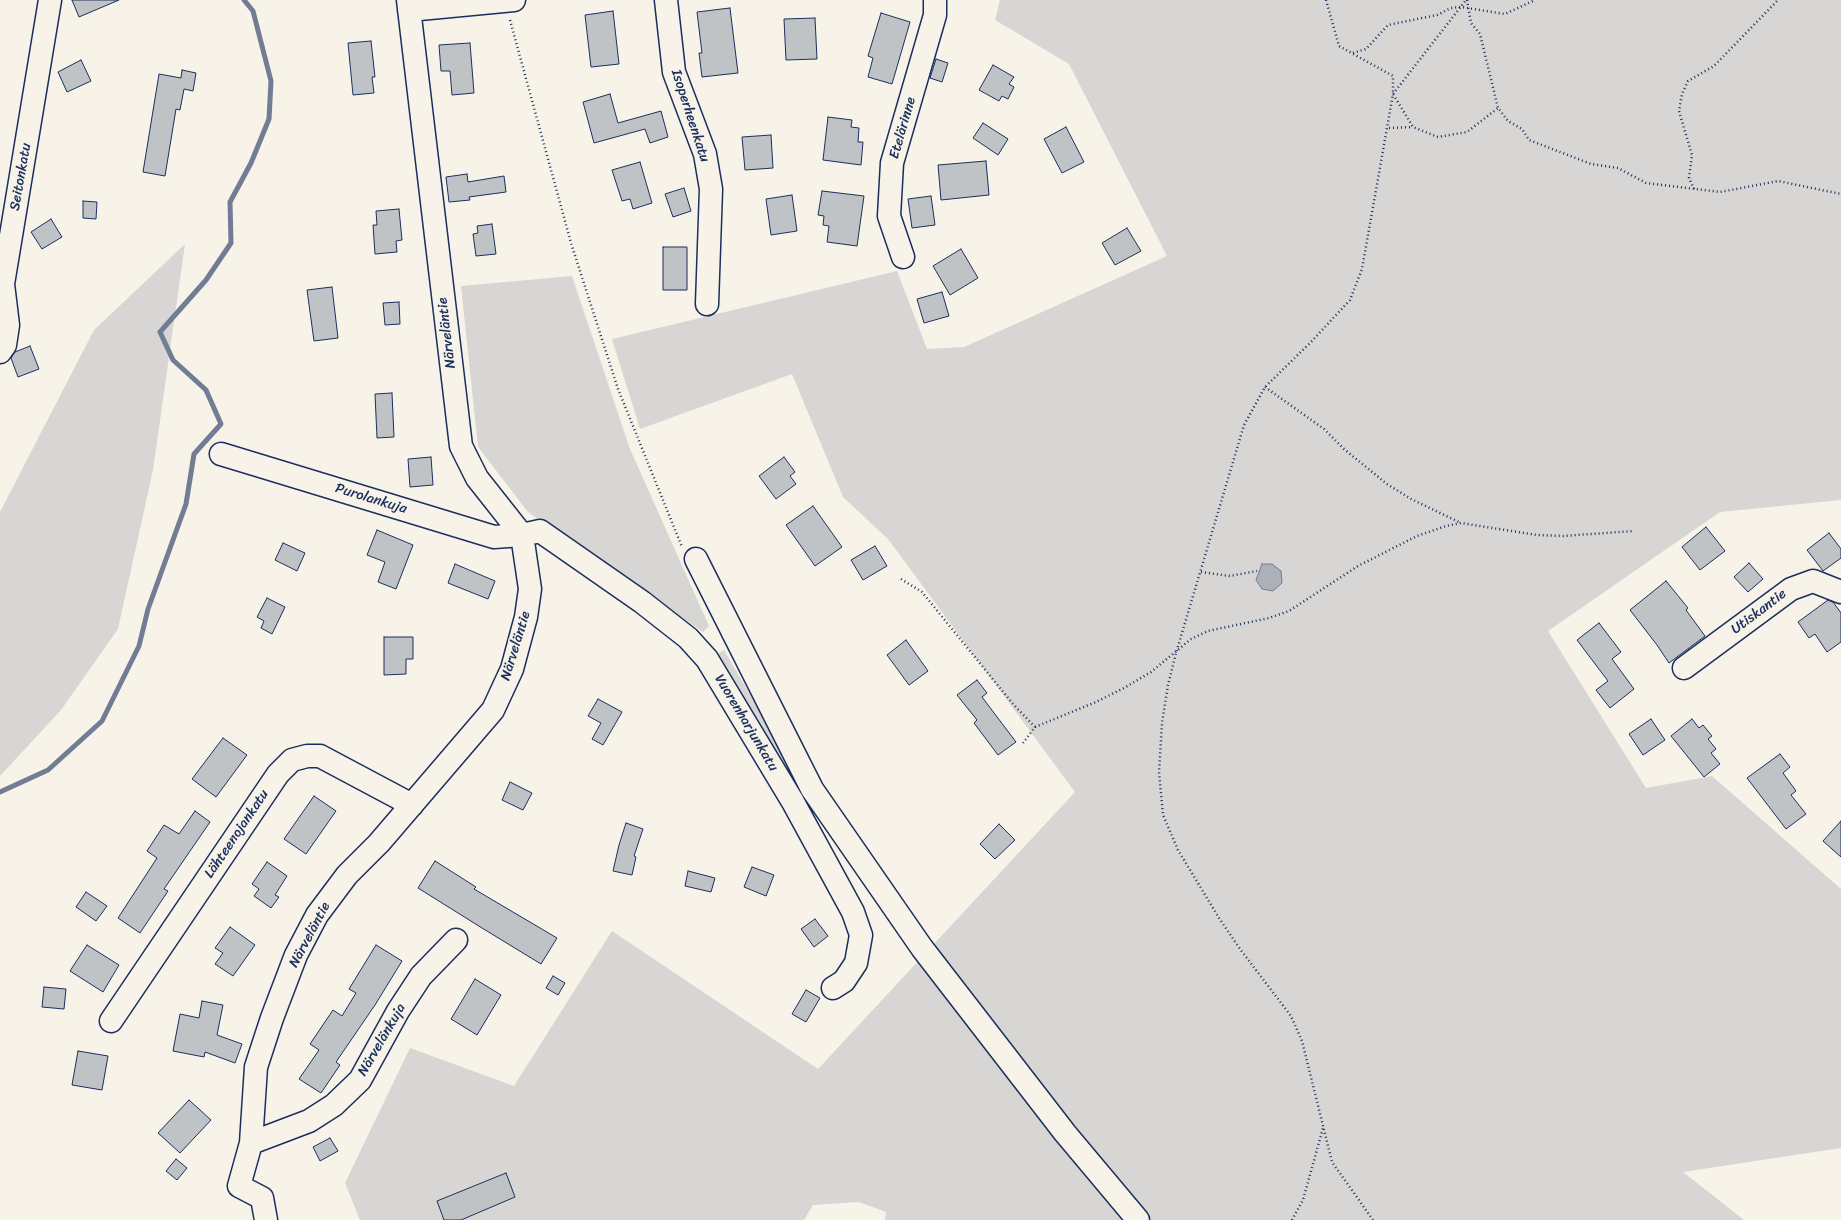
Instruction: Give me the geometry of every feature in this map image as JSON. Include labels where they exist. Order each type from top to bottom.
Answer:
[{"type":"street","name":"Seitonkatu","points":[[0,352],[5,345],[8,325],[3,284],[50,0]]},
{"type":"street","points":[[408,5],[510,0]]},
{"type":"street","name":"Isoperheenkatu","points":[[666,0],[674,72],[705,154],[711,189],[707,304]]},
{"type":"street","name":"Etelärinne","points":[[903,257],[889,216],[892,163],[935,15],[935,0]]},
{"type":"street","name":"Närveläntie","points":[[266,1220],[262,1198],[239,1186],[251,1144],[256,1067],[272,1018],[296,954],[317,915],[347,875],[379,843],[412,806],[493,710],[512,669],[526,616],[530,589],[522,535],[477,478],[461,446],[408,5]]},
{"type":"street","name":"Purolankuja","points":[[221,454],[494,537],[522,535]]},
{"type":"street","name":"Vuorenharjunkatu","points":[[522,535],[540,531],[648,606],[688,638],[707,659],[792,802],[853,912],[861,935],[856,963],[844,981],[833,988]]},
{"type":"street","points":[[689,554],[812,789],[922,948],[1065,1133],[1138,1220]]},
{"type":"street","name":"Utiskantie","points":[[1684,668],[1791,589],[1813,581],[1841,592]]},
{"type":"street","name":"Lähteenojankatu","points":[[111,1022],[278,774],[292,760],[307,756],[320,756],[412,806]]},
{"type":"street","name":"Närvelänkuja","points":[[251,1144],[309,1121],[334,1105],[360,1080],[398,1011],[421,976],[456,940]]},
{"type":"path","points":[[510,0],[571,243],[618,389],[689,554]]},
{"type":"path","points":[[1326,0],[1339,46],[1393,76],[1393,94],[1388,128],[1362,270],[1350,300],[1311,342],[1265,387],[1244,425],[1176,652],[1168,685],[1162,723],[1159,772],[1164,815],[1178,850],[1219,918],[1291,1016],[1302,1041],[1332,1162],[1373,1220]]},
{"type":"path","points":[[1393,94],[1467,0]]},
{"type":"path","points":[[1467,0],[1471,23],[1480,34],[1498,108],[1508,121],[1522,129],[1529,140],[1591,164],[1618,168],[1646,183],[1720,192],[1778,181],[1841,194]]},
{"type":"path","points":[[1352,53],[1366,49],[1388,25],[1437,16],[1451,8],[1461,7],[1506,14],[1535,0]]},
{"type":"path","points":[[1694,189],[1689,178],[1692,155],[1679,112],[1682,94],[1688,81],[1714,66],[1778,0]]},
{"type":"path","points":[[1393,94],[1413,127]]},
{"type":"path","points":[[1388,128],[1413,127],[1438,137],[1467,132],[1498,108]]},
{"type":"path","points":[[1265,387],[1324,429],[1387,484],[1411,499],[1461,523],[1537,535],[1563,536],[1634,531]]},
{"type":"path","points":[[1023,743],[1035,727],[1096,702],[1124,688],[1151,672],[1191,639],[1208,631],[1268,618],[1289,611],[1358,566],[1417,536],[1446,526],[1461,523]]},
{"type":"path","points":[[1201,572],[1230,576],[1257,571]]},
{"type":"path","points":[[901,579],[922,592],[1013,704],[1035,727]]},
{"type":"path","points":[[1292,1220],[1303,1200],[1324,1127]]},
{"type":"shaded area","points":[[1000,0],[1841,0],[1841,500],[1720,512],[1548,631],[1646,788],[1712,776],[1841,889],[1841,1148],[1683,1172],[1744,1220],[885,1220],[886,1212],[859,1202],[813,1205],[804,1220],[360,1220],[345,1183],[410,1048],[514,1086],[612,931],[818,1069],[1075,792],[888,539],[843,497],[792,374],[640,429],[612,339],[897,271],[927,349],[964,347],[1167,256],[1069,64],[995,20]]},
{"type":"shaded area","points":[[185,244],[153,470],[118,629],[61,710],[0,776],[0,512],[94,330]]},
{"type":"shaded area","points":[[572,276],[630,449],[709,626],[703,632],[528,512],[478,447],[461,286]]},
{"type":"shaded area","points":[[1262,564],[1272,564],[1281,571],[1282,583],[1273,591],[1262,589],[1256,580]]},
{"type":"shaded area","points":[[724,650],[804,789],[790,784],[714,656]]},
{"type":"building","points":[[72,0],[119,0],[79,17]]},
{"type":"building","points":[[730,8],[738,73],[702,77],[699,53],[702,53],[697,12]]},
{"type":"building","points":[[613,11],[619,64],[591,67],[585,15]]},
{"type":"building","points":[[881,13],[910,22],[892,84],[868,77],[873,58],[868,56]]},
{"type":"building","points":[[815,18],[817,59],[786,60],[784,19]]},
{"type":"building","points":[[371,41],[375,77],[372,77],[374,93],[353,95],[348,43]]},
{"type":"building","points":[[470,43],[474,93],[452,95],[450,71],[441,71],[439,45]]},
{"type":"building","points":[[936,59],[948,63],[942,82],[930,78]]},
{"type":"building","points":[[81,60],[91,81],[67,92],[58,72]]},
{"type":"building","points":[[993,65],[1014,77],[1009,84],[1014,87],[1008,99],[1002,96],[999,101],[979,90]]},
{"type":"building","points":[[182,70],[196,73],[193,91],[184,89],[180,110],[176,109],[165,176],[143,172],[159,74],[181,78]]},
{"type":"building","points":[[610,94],[618,123],[661,111],[668,137],[650,143],[645,129],[594,143],[583,102]]},
{"type":"building","points":[[828,117],[852,120],[851,127],[859,128],[858,142],[863,142],[861,165],[823,160]]},
{"type":"building","points":[[983,123],[1008,139],[998,155],[973,138]]},
{"type":"building","points":[[1066,127],[1084,162],[1062,173],[1044,139]]},
{"type":"building","points":[[771,135],[773,168],[745,170],[742,137]]},
{"type":"building","points":[[986,161],[989,195],[941,200],[938,165]]},
{"type":"building","points":[[640,162],[652,203],[633,209],[630,199],[622,201],[612,170]]},
{"type":"building","points":[[467,174],[468,182],[504,176],[506,192],[469,197],[470,200],[449,202],[446,177]]},
{"type":"building","points":[[684,188],[691,211],[673,217],[665,194]]},
{"type":"building","points":[[822,191],[864,196],[857,246],[827,242],[829,226],[823,225],[824,216],[818,215]]},
{"type":"building","points":[[792,195],[797,231],[771,235],[766,199]]},
{"type":"building","points":[[931,196],[935,225],[912,228],[908,199]]},
{"type":"building","points":[[83,201],[97,202],[96,219],[83,218]]},
{"type":"building","points":[[399,209],[402,240],[396,241],[397,252],[375,254],[373,225],[377,225],[376,211]]},
{"type":"building","points":[[51,219],[62,237],[42,249],[31,232]]},
{"type":"building","points":[[492,224],[496,254],[476,256],[473,234],[478,233],[477,226]]},
{"type":"building","points":[[1127,228],[1141,251],[1115,265],[1102,243]]},
{"type":"building","points":[[663,247],[687,247],[687,290],[663,290]]},
{"type":"building","points":[[961,249],[978,278],[950,295],[933,266]]},
{"type":"building","points":[[332,287],[338,338],[314,341],[307,290]]},
{"type":"building","points":[[942,292],[949,316],[924,323],[917,299]]},
{"type":"building","points":[[399,302],[400,324],[385,325],[383,303]]},
{"type":"building","points":[[30,346],[39,369],[18,377],[11,358],[15,352]]},
{"type":"building","points":[[392,393],[394,437],[377,438],[375,394]]},
{"type":"building","points":[[431,457],[433,485],[410,487],[408,459]]},
{"type":"building","points":[[784,457],[795,472],[790,476],[796,484],[776,499],[759,476]]},
{"type":"building","points":[[813,506],[842,547],[815,566],[786,525]]},
{"type":"building","points":[[1706,527],[1725,551],[1700,570],[1682,547]]},
{"type":"building","points":[[377,530],[413,545],[396,589],[378,582],[385,562],[367,555]]},
{"type":"building","points":[[1829,533],[1841,549],[1841,558],[1823,571],[1807,550]]},
{"type":"building","points":[[283,543],[305,553],[297,571],[275,560]]},
{"type":"building","points":[[875,546],[887,566],[863,580],[851,560]]},
{"type":"building","points":[[1749,563],[1763,579],[1748,592],[1734,577]]},
{"type":"building","points":[[455,564],[495,581],[488,599],[448,583]]},
{"type":"building","points":[[1666,581],[1688,608],[1686,610],[1705,636],[1669,663],[1630,610]]},
{"type":"building","points":[[267,598],[285,607],[272,634],[261,628],[264,621],[257,617]]},
{"type":"building","points":[[1828,600],[1833,602],[1841,613],[1841,642],[1827,652],[1815,634],[1809,638],[1798,622]]},
{"type":"building","points":[[1599,623],[1621,652],[1612,659],[1634,689],[1610,708],[1596,690],[1608,681],[1577,640]]},
{"type":"building","points":[[384,637],[413,637],[413,659],[406,659],[406,674],[384,675]]},
{"type":"building","points":[[906,640],[928,671],[909,685],[887,655]]},
{"type":"building","points":[[977,680],[987,693],[982,697],[1016,742],[998,755],[974,723],[977,720],[957,695]]},
{"type":"building","points":[[598,699],[622,712],[603,745],[592,739],[601,723],[588,716]]},
{"type":"building","points":[[1651,719],[1665,740],[1643,755],[1629,734]]},
{"type":"building","points":[[1692,719],[1699,728],[1703,725],[1712,736],[1708,739],[1716,749],[1711,753],[1720,764],[1704,777],[1671,736]]},
{"type":"building","points":[[223,738],[247,755],[216,797],[192,779]]},
{"type":"building","points":[[1780,754],[1790,767],[1783,773],[1796,791],[1791,795],[1806,814],[1786,829],[1747,778]]},
{"type":"building","points":[[510,782],[532,793],[523,810],[502,800]]},
{"type":"building","points":[[314,796],[336,811],[306,854],[284,839]]},
{"type":"building","points":[[195,811],[210,822],[164,889],[168,891],[140,933],[118,918],[157,858],[147,851],[164,825],[179,834]]},
{"type":"building","points":[[1841,821],[1841,857],[1823,841]]},
{"type":"building","points":[[626,823],[643,829],[634,856],[636,857],[632,875],[613,871]]},
{"type":"building","points":[[999,824],[1015,840],[995,859],[980,844]]},
{"type":"building","points":[[435,861],[476,887],[474,889],[557,938],[541,964],[418,888]]},
{"type":"building","points":[[267,862],[287,876],[275,895],[279,897],[271,908],[254,896],[259,889],[252,884]]},
{"type":"building","points":[[752,867],[774,875],[766,896],[744,887]]},
{"type":"building","points":[[688,871],[715,878],[711,892],[685,886]]},
{"type":"building","points":[[86,892],[107,906],[96,921],[76,907]]},
{"type":"building","points":[[815,919],[828,936],[814,947],[801,929]]},
{"type":"building","points":[[230,927],[255,945],[233,976],[215,964],[223,953],[215,948]]},
{"type":"building","points":[[87,945],[119,965],[103,992],[70,971]]},
{"type":"building","points":[[376,945],[402,961],[375,1005],[336,1062],[340,1065],[321,1093],[299,1079],[319,1050],[310,1044],[333,1010],[342,1016],[356,993],[349,989]]},
{"type":"building","points":[[553,976],[565,983],[558,995],[546,988]]},
{"type":"building","points":[[475,979],[501,995],[477,1035],[451,1019]]},
{"type":"building","points":[[44,987],[66,989],[64,1009],[42,1007]]},
{"type":"building","points":[[806,990],[820,998],[806,1022],[792,1014]]},
{"type":"building","points":[[202,1001],[223,1005],[217,1035],[242,1044],[235,1063],[205,1052],[204,1057],[173,1051],[180,1014],[199,1018]]},
{"type":"building","points":[[78,1051],[108,1056],[102,1090],[72,1085]]},
{"type":"building","points":[[189,1100],[211,1120],[180,1153],[158,1133]]},
{"type":"building","points":[[330,1138],[338,1151],[320,1161],[313,1147]]},
{"type":"building","points":[[176,1159],[187,1168],[177,1180],[166,1171]]},
{"type":"building","points":[[506,1173],[515,1197],[461,1220],[444,1220],[437,1201]]},
{"type":"waterway","points":[[0,792],[48,770],[102,721],[139,646],[148,609],[186,504],[194,454],[221,424],[206,390],[173,360],[160,332],[206,280],[231,243],[230,202],[251,163],[269,119],[271,81],[253,11],[244,0]]}]
